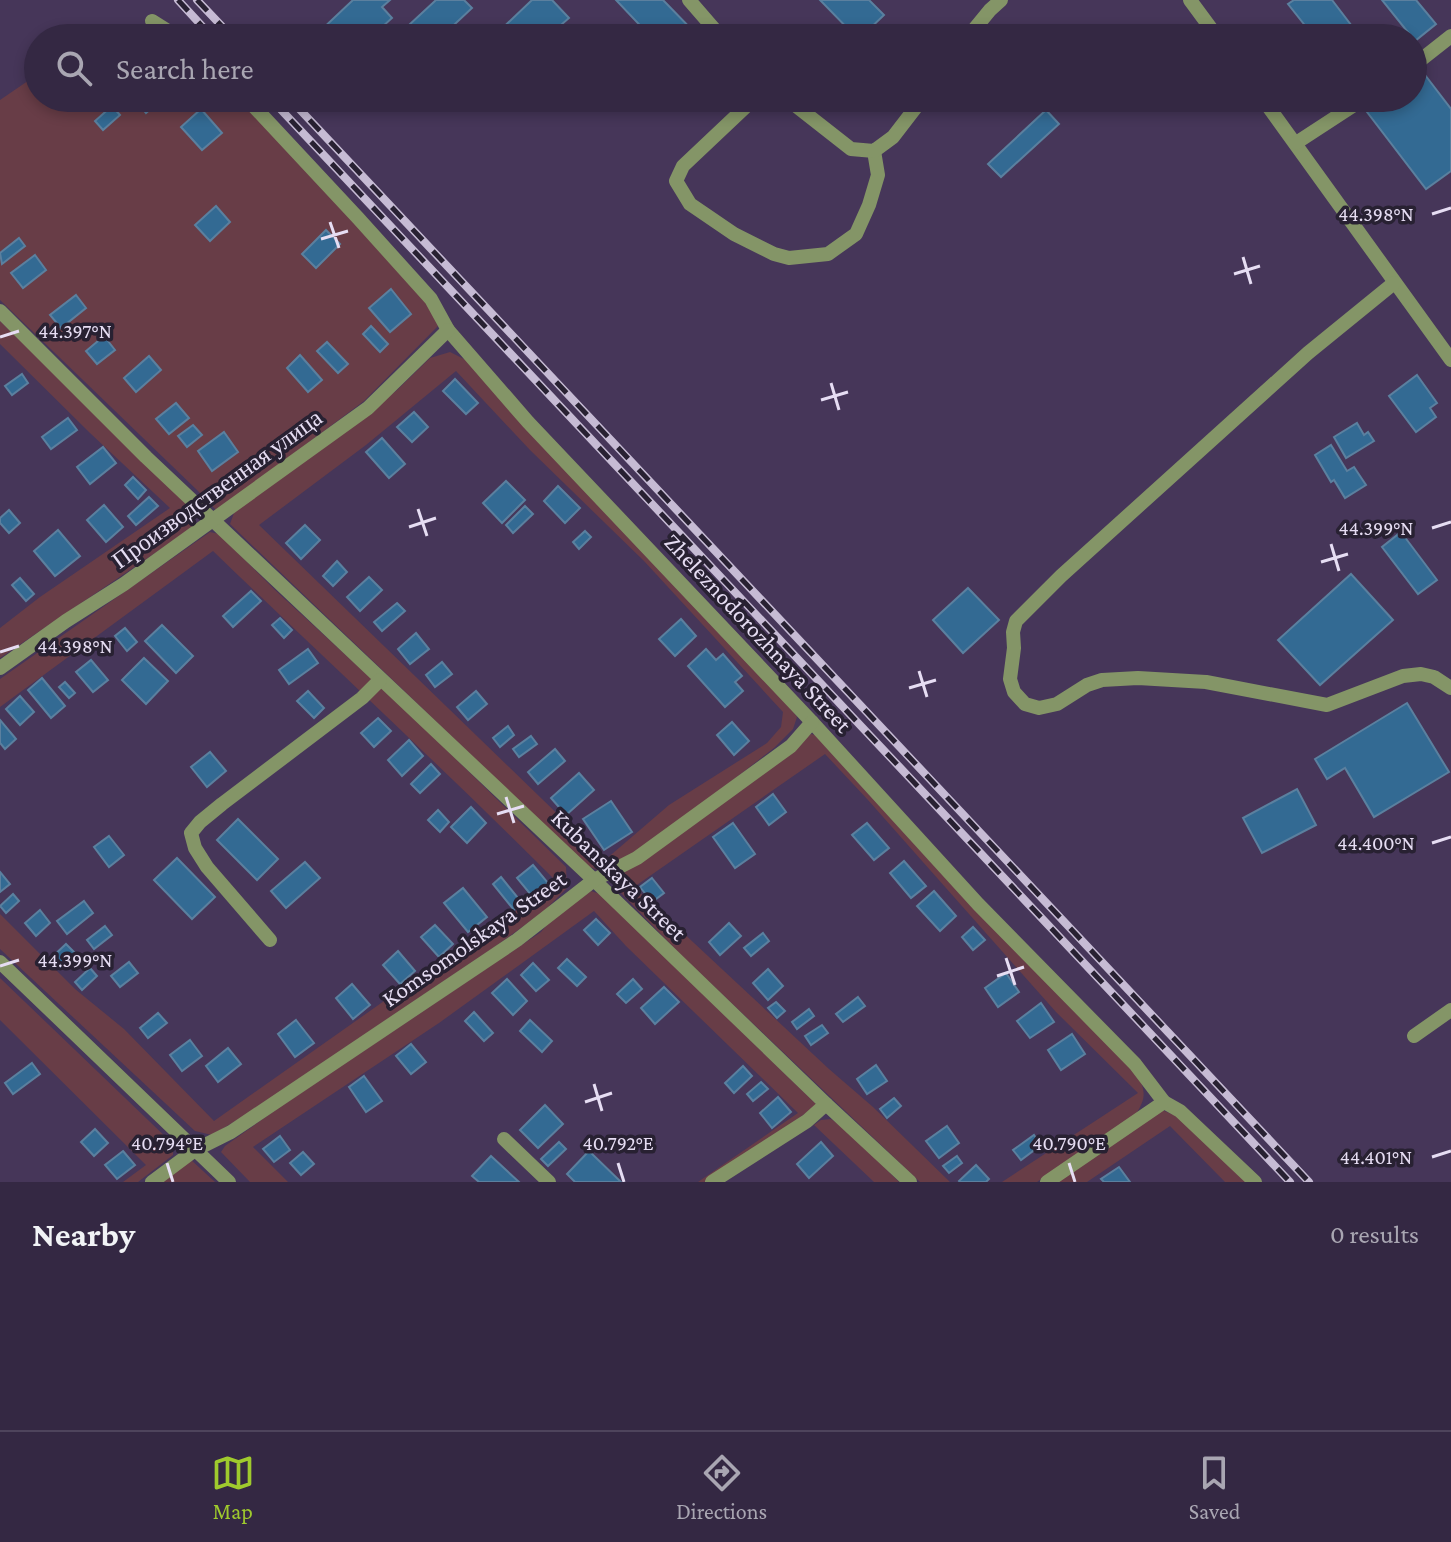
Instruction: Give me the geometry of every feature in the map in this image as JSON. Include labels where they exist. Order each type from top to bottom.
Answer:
[{"type":"street","points":[[689,0],[710,24]]},
{"type":"street","points":[[978,24],[1001,0]]},
{"type":"street","points":[[1190,0],[1208,24]]},
{"type":"street","points":[[152,21],[157,24]]},
{"type":"street","points":[[1427,55],[1451,36]]},
{"type":"street","name":"Zheleznodorozhnaya Street","points":[[259,112],[431,299],[448,330],[528,422],[812,722],[978,904],[1135,1064],[1164,1102],[1180,1111],[1255,1182]]},
{"type":"street","points":[[740,112],[683,166],[676,181],[690,204],[734,234],[774,254],[789,258],[828,254],[856,234],[878,175],[874,151]]},
{"type":"street","points":[[804,112],[851,149],[874,151],[893,137],[912,112]]},
{"type":"street","points":[[1273,112],[1451,360]]},
{"type":"street","points":[[1296,143],[1344,112]]},
{"type":"street","points":[[1394,283],[1308,353],[1061,576],[1016,621],[1010,679],[1014,692],[1025,704],[1039,708],[1057,704],[1087,685],[1102,680],[1138,678],[1206,682],[1327,705],[1403,676],[1421,674],[1434,677],[1451,688]]},
{"type":"street","name":"Kubanskaya Street","points":[[0,311],[146,457],[910,1182]]},
{"type":"street","name":"Производственная улица","points":[[0,668],[124,584],[368,408],[448,330]]},
{"type":"street","points":[[270,940],[207,867],[195,848],[191,833],[211,813],[362,698],[380,680]]},
{"type":"street","name":"Komsomolskaya Street","points":[[152,1182],[195,1150],[231,1132],[517,940],[594,880],[650,849],[791,746],[812,722]]},
{"type":"street","points":[[0,962],[229,1182]]},
{"type":"street","points":[[1414,1036],[1451,1010]]},
{"type":"street","points":[[1047,1182],[1164,1102]]},
{"type":"street","points":[[712,1182],[807,1121],[826,1104]]},
{"type":"street","points":[[504,1139],[549,1182]]},
{"type":"shaded area","points":[[24,84],[24,112],[251,112],[316,178],[427,301],[438,326],[364,401],[217,511],[0,300],[0,100]]},
{"type":"shaded area","points":[[0,321],[195,509],[195,526],[0,658],[0,628],[170,508],[0,344]]},
{"type":"shaded area","points":[[450,352],[466,360],[797,717],[793,729],[774,748],[679,822],[632,856],[603,872],[587,866],[230,524],[234,513],[262,489],[396,391],[430,358]],"holes":[[[456,371],[530,450],[644,561],[783,712],[781,727],[767,743],[669,805],[605,860],[259,525],[366,445]]]},
{"type":"shaded area","points":[[210,532],[219,534],[566,867],[567,888],[543,912],[496,946],[212,1135],[195,1131],[0,949],[0,914],[75,989],[124,1029],[214,1121],[462,946],[498,925],[555,880],[213,551],[0,707],[0,679]]},
{"type":"shaded area","points":[[811,734],[819,736],[1137,1073],[1144,1094],[1136,1114],[1037,1182],[1002,1182],[1138,1093],[1056,1012],[825,754],[634,887],[950,1182],[920,1182],[682,956],[619,891],[617,882],[627,869]]},
{"type":"shaded area","points":[[591,891],[600,894],[817,1105],[710,1182],[698,1182],[798,1113],[594,911],[439,1023],[253,1147],[288,1182],[250,1182],[221,1152],[277,1109],[541,932],[551,920]]},
{"type":"shaded area","points":[[0,978],[173,1144],[173,1155],[138,1182],[123,1182],[146,1165],[0,1020]]},
{"type":"shaded area","points":[[1162,1110],[1181,1118],[1247,1182],[1225,1182],[1170,1126],[1087,1182],[1055,1182]]},
{"type":"shaded area","points":[[831,1119],[846,1129],[899,1182],[874,1182],[814,1125]]},
{"type":"shaded area","points":[[190,1159],[215,1182],[160,1182]]},
{"type":"building","points":[[353,0],[390,0],[382,7],[392,18],[385,24],[328,24]]},
{"type":"building","points":[[436,0],[464,0],[472,8],[455,24],[410,24]]},
{"type":"building","points":[[532,0],[552,0],[569,18],[562,24],[507,24]]},
{"type":"building","points":[[616,0],[663,0],[686,24],[639,24]]},
{"type":"building","points":[[820,0],[869,0],[884,15],[875,24],[843,24]]},
{"type":"building","points":[[1294,0],[1332,0],[1350,24],[1304,24],[1288,4]]},
{"type":"building","points":[[1382,0],[1416,0],[1436,24],[1427,31],[1427,24],[1401,24]]},
{"type":"building","points":[[1427,78],[1451,109],[1451,171],[1426,189],[1367,112],[1427,112]]},
{"type":"building","points":[[105,112],[117,112],[120,115],[103,130],[95,121]]},
{"type":"building","points":[[198,112],[204,112],[222,133],[202,150],[181,127]]},
{"type":"building","points":[[1044,112],[1048,112],[1059,124],[1001,177],[988,164]]},
{"type":"building","points":[[216,206],[230,222],[210,241],[195,225]]},
{"type":"building","points":[[326,230],[340,244],[316,268],[302,254]]},
{"type":"building","points":[[19,238],[25,246],[2,264],[0,253]]},
{"type":"building","points":[[35,255],[46,270],[23,288],[11,273]]},
{"type":"building","points":[[391,289],[411,314],[390,332],[369,308]]},
{"type":"building","points":[[76,295],[86,308],[61,328],[50,315]]},
{"type":"building","points":[[371,326],[388,344],[380,352],[363,334]]},
{"type":"building","points":[[104,336],[115,350],[97,364],[86,351]]},
{"type":"building","points":[[327,342],[348,364],[338,373],[317,351]]},
{"type":"building","points":[[300,355],[322,380],[308,392],[287,368]]},
{"type":"building","points":[[149,356],[161,370],[136,392],[124,378]]},
{"type":"building","points":[[22,374],[28,383],[12,395],[5,386]]},
{"type":"building","points":[[1417,375],[1437,403],[1430,408],[1436,417],[1416,432],[1389,396]]},
{"type":"building","points":[[455,379],[478,403],[466,414],[443,391]]},
{"type":"building","points":[[176,403],[189,418],[169,434],[156,419]]},
{"type":"building","points":[[414,412],[428,427],[412,442],[397,427]]},
{"type":"building","points":[[68,418],[77,430],[51,449],[42,437]]},
{"type":"building","points":[[1357,423],[1364,435],[1368,432],[1374,441],[1346,458],[1334,437]]},
{"type":"building","points":[[193,425],[202,435],[187,447],[178,436]]},
{"type":"building","points":[[224,432],[238,452],[212,471],[198,451]]},
{"type":"building","points":[[382,438],[405,464],[389,478],[366,452]]},
{"type":"building","points":[[1331,445],[1347,471],[1354,467],[1366,485],[1345,498],[1315,455]]},
{"type":"building","points":[[103,447],[116,463],[90,484],[77,467]]},
{"type":"building","points":[[133,477],[146,490],[138,499],[125,485]]},
{"type":"building","points":[[506,481],[525,500],[502,523],[483,503]]},
{"type":"building","points":[[558,486],[580,508],[565,523],[544,501]]},
{"type":"building","points":[[149,497],[158,506],[136,525],[128,516]]},
{"type":"building","points":[[104,505],[123,527],[106,542],[87,520]]},
{"type":"building","points":[[525,506],[533,514],[513,533],[506,525]]},
{"type":"building","points":[[9,510],[20,523],[9,533],[0,523],[0,518]]},
{"type":"building","points":[[305,525],[320,540],[301,559],[286,543]]},
{"type":"building","points":[[58,530],[80,556],[55,576],[34,551]]},
{"type":"building","points":[[585,531],[591,537],[579,549],[573,542]]},
{"type":"building","points":[[1401,532],[1437,580],[1418,594],[1382,547]]},
{"type":"building","points":[[337,561],[347,572],[333,586],[323,576]]},
{"type":"building","points":[[1351,574],[1393,620],[1320,685],[1278,640]]},
{"type":"building","points":[[369,577],[382,590],[360,611],[347,597]]},
{"type":"building","points":[[20,578],[34,594],[26,601],[12,585]]},
{"type":"building","points":[[968,588],[999,620],[963,653],[933,620]]},
{"type":"building","points":[[251,591],[261,601],[233,627],[223,616]]},
{"type":"building","points":[[397,603],[405,611],[382,631],[374,622]]},
{"type":"building","points":[[280,618],[292,630],[284,638],[272,625]]},
{"type":"building","points":[[681,619],[696,636],[675,656],[659,639]]},
{"type":"building","points":[[162,625],[193,656],[176,673],[145,641]]},
{"type":"building","points":[[125,628],[137,642],[127,651],[115,636]]},
{"type":"building","points":[[416,633],[429,649],[410,664],[398,649]]},
{"type":"building","points":[[308,649],[318,663],[289,684],[279,670]]},
{"type":"building","points":[[706,649],[716,660],[723,654],[742,676],[735,682],[743,691],[725,707],[688,666]]},
{"type":"building","points":[[144,658],[168,681],[146,704],[122,680]]},
{"type":"building","points":[[91,660],[108,680],[93,692],[76,672]]},
{"type":"building","points":[[442,662],[452,674],[435,687],[426,675]]},
{"type":"building","points":[[42,678],[65,706],[51,718],[28,690]]},
{"type":"building","points":[[65,682],[75,693],[69,698],[59,687]]},
{"type":"building","points":[[308,691],[324,708],[314,718],[297,701]]},
{"type":"building","points":[[476,691],[487,704],[468,720],[457,707]]},
{"type":"building","points":[[20,696],[34,712],[20,725],[6,709]]},
{"type":"building","points":[[1407,703],[1449,772],[1374,817],[1345,768],[1327,779],[1315,759]]},
{"type":"building","points":[[378,718],[391,731],[374,747],[361,733]]},
{"type":"building","points":[[0,720],[16,739],[5,749],[0,743]]},
{"type":"building","points":[[732,722],[749,741],[734,755],[717,735]]},
{"type":"building","points":[[508,726],[514,735],[500,747],[493,738]]},
{"type":"building","points":[[531,736],[537,744],[519,757],[513,749]]},
{"type":"building","points":[[409,740],[423,756],[402,776],[388,760]]},
{"type":"building","points":[[555,749],[565,761],[538,784],[528,772]]},
{"type":"building","points":[[210,752],[226,771],[207,787],[191,767]]},
{"type":"building","points":[[431,764],[440,774],[420,793],[411,784]]},
{"type":"building","points":[[579,773],[594,790],[566,815],[551,798]]},
{"type":"building","points":[[1297,789],[1316,825],[1262,853],[1243,818]]},
{"type":"building","points":[[773,794],[786,812],[769,825],[756,807]]},
{"type":"building","points":[[611,801],[632,832],[604,850],[583,819]]},
{"type":"building","points":[[471,807],[486,823],[467,843],[451,827]]},
{"type":"building","points":[[438,810],[449,822],[440,832],[428,820]]},
{"type":"building","points":[[238,819],[278,859],[257,880],[217,840]]},
{"type":"building","points":[[733,823],[755,854],[735,868],[713,837]]},
{"type":"building","points":[[867,823],[889,848],[874,860],[852,835]]},
{"type":"building","points":[[109,836],[124,855],[109,867],[94,847]]},
{"type":"building","points":[[177,858],[215,897],[192,919],[154,880]]},
{"type":"building","points":[[904,861],[926,886],[911,898],[890,873]]},
{"type":"building","points":[[305,862],[320,878],[286,908],[271,891]]},
{"type":"building","points":[[533,865],[548,883],[532,896],[517,878]]},
{"type":"building","points":[[0,872],[10,884],[0,892]]},
{"type":"building","points":[[501,877],[522,903],[514,910],[493,884]]},
{"type":"building","points":[[652,878],[664,893],[652,902],[640,887]]},
{"type":"building","points":[[463,888],[487,917],[468,932],[444,903]]},
{"type":"building","points":[[934,891],[956,916],[940,931],[917,906]]},
{"type":"building","points":[[13,894],[19,901],[6,913],[0,906]]},
{"type":"building","points":[[84,901],[93,913],[67,934],[57,921]]},
{"type":"building","points":[[40,910],[50,923],[36,936],[25,923]]},
{"type":"building","points":[[596,919],[610,933],[598,945],[584,930]]},
{"type":"building","points":[[729,923],[741,936],[720,955],[709,942]]},
{"type":"building","points":[[435,925],[453,944],[439,957],[421,937]]},
{"type":"building","points":[[105,926],[112,935],[94,949],[87,940]]},
{"type":"building","points":[[973,927],[985,940],[973,950],[962,937]]},
{"type":"building","points":[[763,933],[769,941],[751,956],[744,948]]},
{"type":"building","points":[[66,944],[75,953],[59,968],[50,959]]},
{"type":"building","points":[[398,951],[415,971],[400,984],[383,965]]},
{"type":"building","points":[[567,959],[586,977],[577,986],[558,968]]},
{"type":"building","points":[[129,962],[138,973],[120,987],[111,976]]},
{"type":"building","points":[[533,963],[549,980],[536,991],[521,975]]},
{"type":"building","points":[[90,968],[97,976],[82,990],[75,982]]},
{"type":"building","points":[[768,969],[783,986],[768,1000],[753,983]]},
{"type":"building","points":[[1006,973],[1019,992],[998,1007],[985,988]]},
{"type":"building","points":[[507,979],[527,1001],[513,1015],[492,993]]},
{"type":"building","points":[[633,979],[642,989],[626,1003],[617,994]]},
{"type":"building","points":[[352,984],[370,1005],[353,1019],[336,998]]},
{"type":"building","points":[[664,987],[679,1002],[655,1024],[641,1008]]},
{"type":"building","points":[[858,997],[865,1006],[843,1022],[836,1014]]},
{"type":"building","points":[[776,1002],[785,1011],[777,1018],[768,1008]]},
{"type":"building","points":[[1041,1003],[1054,1022],[1030,1038],[1017,1021]]},
{"type":"building","points":[[809,1009],[814,1016],[797,1029],[792,1022]]},
{"type":"building","points":[[474,1012],[493,1033],[484,1041],[465,1021]]},
{"type":"building","points":[[158,1013],[167,1023],[148,1038],[140,1028]]},
{"type":"building","points":[[296,1020],[314,1043],[295,1057],[278,1034]]},
{"type":"building","points":[[530,1020],[552,1041],[542,1052],[520,1031]]},
{"type":"building","points":[[822,1025],[828,1033],[811,1045],[805,1036]]},
{"type":"building","points":[[1072,1034],[1085,1054],[1061,1070],[1048,1050]]},
{"type":"building","points":[[190,1040],[202,1056],[182,1071],[170,1055]]},
{"type":"building","points":[[411,1044],[426,1062],[411,1074],[396,1056]]},
{"type":"building","points":[[228,1048],[241,1064],[218,1082],[206,1066]]},
{"type":"building","points":[[32,1063],[40,1074],[13,1094],[5,1083]]},
{"type":"building","points":[[876,1065],[887,1081],[867,1094],[857,1079]]},
{"type":"building","points":[[743,1066],[752,1076],[734,1093],[725,1083]]},
{"type":"building","points":[[364,1076],[382,1101],[366,1112],[349,1087]]},
{"type":"building","points":[[761,1082],[768,1089],[753,1101],[747,1094]]},
{"type":"building","points":[[778,1097],[791,1112],[772,1128],[760,1113]]},
{"type":"building","points":[[894,1098],[901,1106],[887,1118],[880,1109]]},
{"type":"building","points":[[545,1105],[563,1124],[538,1148],[520,1130]]},
{"type":"building","points":[[947,1126],[959,1143],[939,1158],[926,1141]]},
{"type":"building","points":[[95,1129],[108,1143],[94,1156],[81,1142]]},
{"type":"building","points":[[1034,1135],[1041,1145],[1021,1160],[1013,1150]]},
{"type":"building","points":[[280,1136],[290,1150],[274,1162],[263,1149]]},
{"type":"building","points":[[559,1142],[566,1149],[548,1166],[541,1159]]},
{"type":"building","points":[[821,1142],[833,1156],[809,1178],[797,1164]]},
{"type":"building","points":[[123,1151],[135,1165],[117,1179],[105,1165]]},
{"type":"building","points":[[589,1151],[621,1182],[575,1182],[567,1174]]},
{"type":"building","points":[[303,1152],[314,1164],[301,1175],[290,1163]]},
{"type":"building","points":[[491,1156],[519,1182],[479,1182],[472,1176]]},
{"type":"building","points":[[957,1156],[962,1163],[949,1173],[943,1166]]},
{"type":"building","points":[[976,1165],[989,1179],[986,1182],[959,1181]]},
{"type":"building","points":[[1119,1167],[1130,1182],[1104,1182],[1101,1179]]},
{"type":"railway","points":[[178,0],[200,24]]},
{"type":"railway","points":[[197,0],[220,24]]},
{"type":"railway","points":[[283,112],[1290,1182]]},
{"type":"railway","points":[[302,112],[1309,1182]]}]
